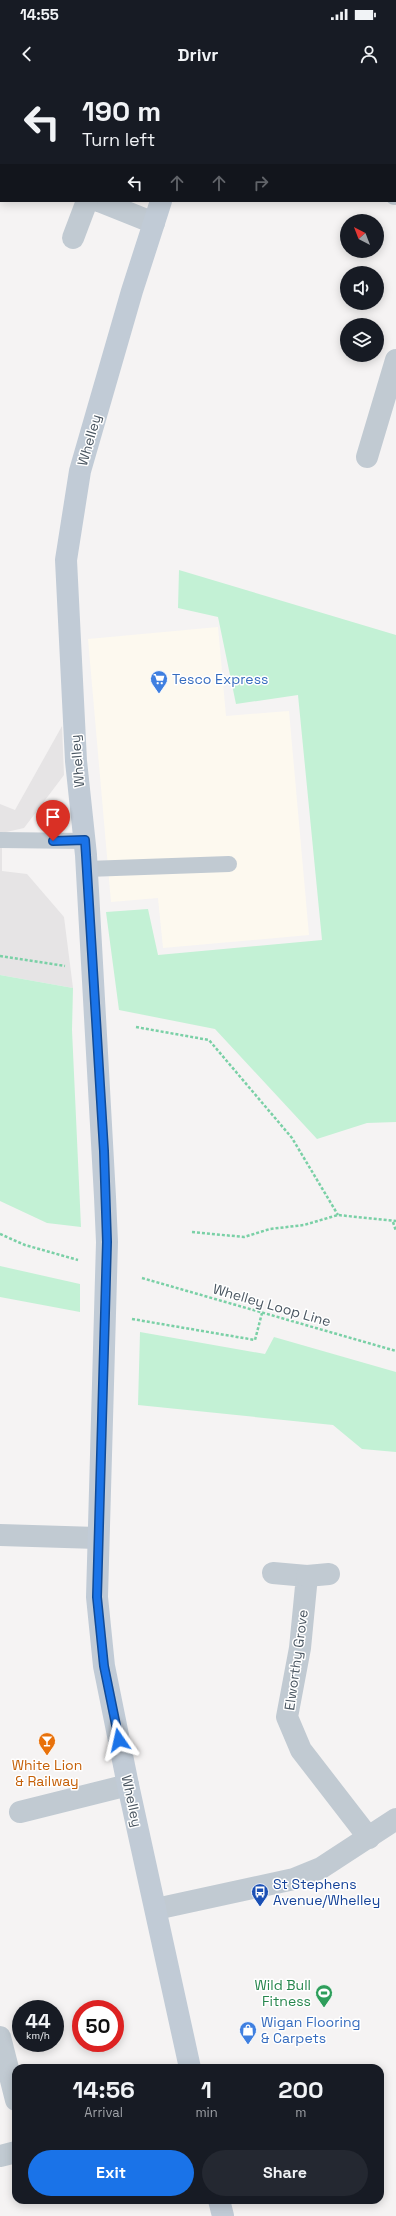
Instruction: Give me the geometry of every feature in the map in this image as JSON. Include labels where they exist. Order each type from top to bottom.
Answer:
[{"type":"main road","name":"Whelley","points":[[162,202],[132,291],[80,471],[66,560],[76,761],[87,869],[107,1242],[97,1538],[97,1597],[104,1666],[128,1785],[189,2064]]},
{"type":"main road","points":[[221,2204],[223,2216]]},
{"type":"street","points":[[73,238],[87,202]]},
{"type":"street","points":[[102,202],[154,223]]},
{"type":"street","points":[[367,457],[396,360]]},
{"type":"street","points":[[0,1535],[97,1538]]},
{"type":"street","points":[[273,1573],[307,1576],[329,1574]]},
{"type":"street","name":"Elworthy Grove","points":[[307,1576],[300,1648],[287,1717],[300,1750],[369,1838]]},
{"type":"street","points":[[20,1812],[128,1785]]},
{"type":"street","points":[[156,1909],[294,1879],[321,1868],[396,1819]]},
{"type":"street","points":[[0,2037],[12,2084]]},
{"type":"street","points":[[0,2156],[12,2153]]},
{"type":"lane","points":[[0,840],[85,840]]},
{"type":"lane","points":[[87,869],[229,864]]},
{"type":"path","points":[[0,956],[93,971]]},
{"type":"path","points":[[136,1026],[209,1040],[292,1138],[338,1216]]},
{"type":"path","points":[[192,1232],[244,1237],[270,1229],[304,1225],[338,1216],[394,1222],[396,1231]]},
{"type":"path","points":[[0,1234],[25,1245],[78,1260]]},
{"type":"path","name":"Whelley Loop Line","points":[[142,1278],[396,1351]]},
{"type":"path","points":[[142,1321],[255,1340],[262,1313]]},
{"type":"shaded area","points":[[218,627],[226,716],[289,711],[309,935],[163,948],[158,898],[111,902],[88,639]]},
{"type":"shaded area","points":[[62,726],[64,775],[24,828],[2,833],[2,871],[27,874],[64,917],[73,988],[0,975],[0,804],[15,810]]},
{"type":"green space","points":[[179,570],[396,635],[396,1122],[367,1123],[317,1139],[215,1029],[119,1010],[106,912],[148,909],[158,955],[322,940],[298,695],[236,704],[218,617],[178,608]]},
{"type":"green space","points":[[0,975],[73,988],[72,1030],[81,1227],[47,1223],[0,1201]]},
{"type":"green space","points":[[0,1266],[80,1284],[80,1312],[0,1297]]},
{"type":"green space","points":[[140,1332],[265,1354],[274,1337],[396,1372],[396,1452],[362,1449],[333,1425],[138,1405]]},
{"type":"place","name":"Tesco Express","points":[[159,694]]},
{"type":"place","name":"White Lion & Railway","points":[[47,1756]]},
{"type":"place","name":"St Stephens Avenue/Whelley","points":[[260,1907]]},
{"type":"place","name":"Wild Bull Fitness","points":[[324,2008]]},
{"type":"place","name":"Wigan Flooring & Carpets","points":[[248,2045]]},
{"type":"route","points":[[53,841],[85,840],[104,1151],[107,1242],[97,1538],[97,1597],[104,1666],[119,1740]]}]
